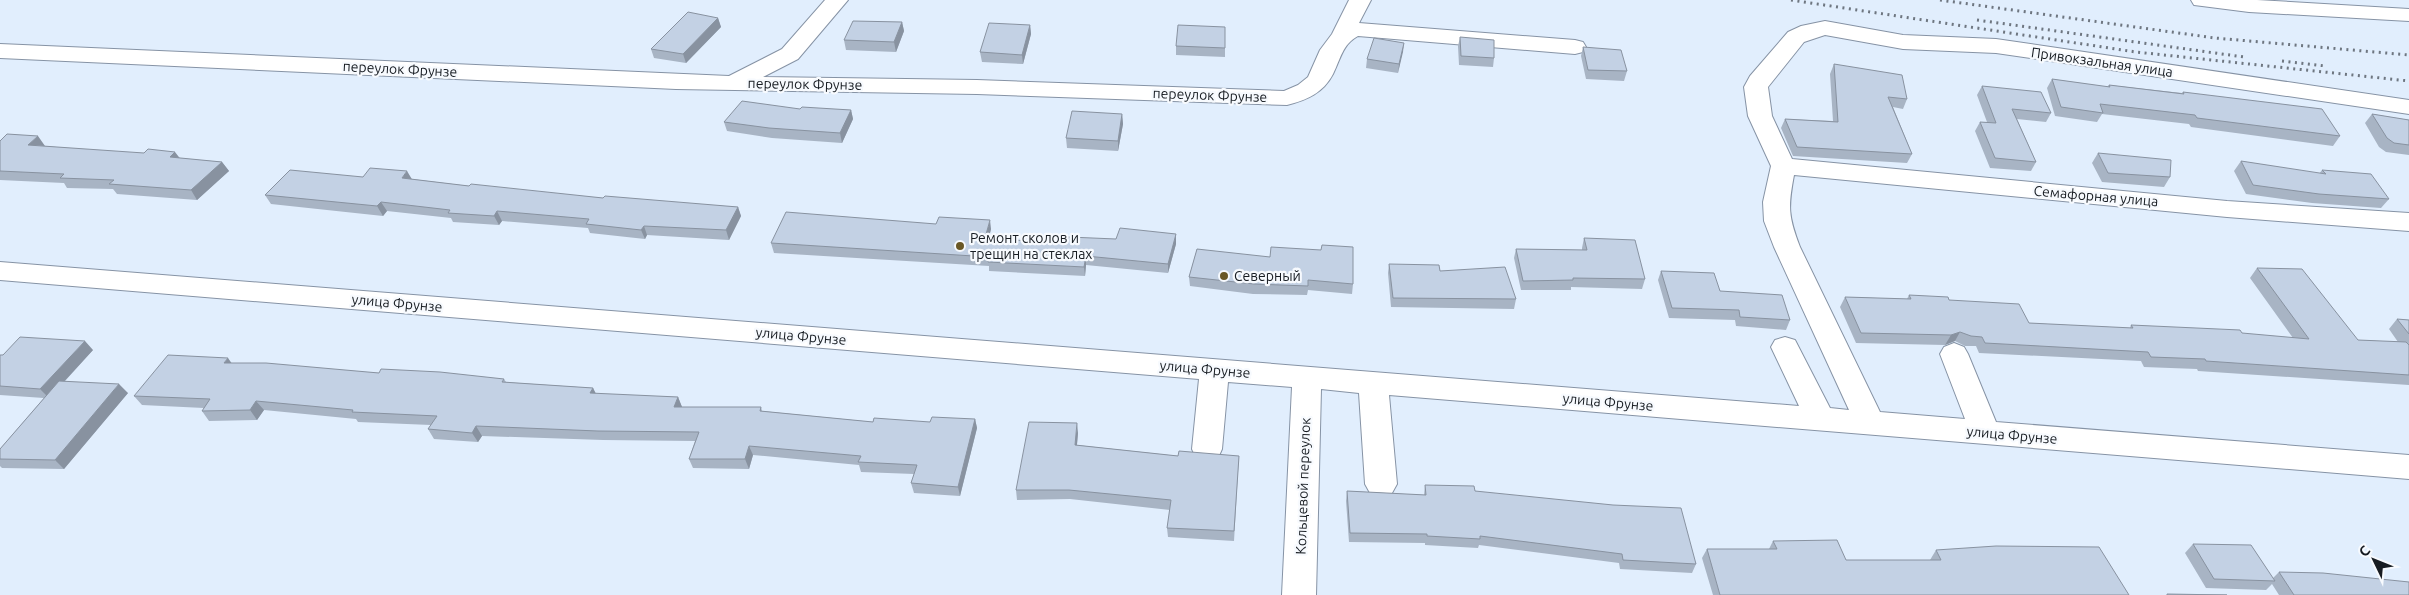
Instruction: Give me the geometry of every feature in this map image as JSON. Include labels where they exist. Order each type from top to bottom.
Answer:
[{"type":"street","points":[[733,83],[790,54],[836,0]]},
{"type":"street","name":"переулок Фрунзе","points":[[0,51],[733,83],[977,87],[1287,98],[1309,89],[1322,75],[1335,41],[1343,34],[1360,0]]},
{"type":"street","points":[[2202,0],[2249,6],[2409,15]]},
{"type":"street","name":"Привокзальная улица","points":[[1783,166],[1760,116],[1756,87],[1758,81],[1796,36],[1825,28],[1903,42],[1996,46],[2409,107]]},
{"type":"street","points":[[1343,34],[1354,29],[1575,47]]},
{"type":"street","points":[[1783,166],[1776,202],[1777,221],[1787,248],[1870,423]]},
{"type":"street","name":"Семафорная улица","points":[[1783,166],[2217,208],[2409,222]]},
{"type":"street","name":"улица Фрунзе","points":[[0,271],[2409,467]]},
{"type":"street","points":[[1785,346],[1820,419]]},
{"type":"street","points":[[1954,354],[1986,432]]},
{"type":"street","points":[[1207,449],[1215,370]]},
{"type":"street","name":"Кольцевой переулок","points":[[1299,595],[1307,377]]},
{"type":"street","points":[[1373,383],[1381,484]]},
{"type":"building","points":[[688,12],[718,18],[683,54],[651,49]]},
{"type":"building","points":[[853,21],[902,22],[894,42],[844,40]]},
{"type":"building","points":[[989,23],[1030,25],[1022,55],[980,52]]},
{"type":"building","points":[[1178,25],[1225,27],[1225,48],[1176,46]]},
{"type":"building","points":[[1460,37],[1494,40],[1494,58],[1461,56]]},
{"type":"building","points":[[1374,38],[1404,43],[1399,64],[1367,59]]},
{"type":"building","points":[[1583,47],[1621,50],[1627,71],[1588,70]]},
{"type":"building","points":[[1834,64],[1902,75],[1907,99],[1888,97],[1912,154],[1797,147],[1785,119],[1838,122]]},
{"type":"building","points":[[2052,79],[2184,94],[2183,92],[2322,109],[2340,136],[2197,118],[2195,115],[2100,104],[2103,113],[2061,107]]},
{"type":"building","points":[[1982,86],[2041,92],[2051,113],[2012,109],[2036,162],[1995,158],[1980,122],[1996,123]]},
{"type":"building","points":[[742,101],[800,109],[802,107],[851,110],[840,133],[769,128],[724,122]]},
{"type":"building","points":[[1072,111],[1122,114],[1118,141],[1066,138]]},
{"type":"building","points":[[2372,114],[2409,120],[2409,145],[2394,143],[2387,138]]},
{"type":"building","points":[[7,134],[38,136],[28,145],[144,153],[148,149],[175,152],[170,157],[222,162],[191,190],[109,184],[114,180],[60,178],[64,174],[0,171],[0,141]]},
{"type":"building","points":[[2098,153],[2171,160],[2170,177],[2108,173]]},
{"type":"building","points":[[2241,161],[2326,174],[2322,170],[2371,174],[2389,199],[2319,194],[2253,185]]},
{"type":"building","points":[[370,168],[407,171],[402,178],[469,186],[471,184],[603,198],[605,196],[738,207],[726,230],[644,226],[641,230],[586,224],[589,219],[497,211],[494,216],[448,213],[450,210],[381,202],[377,206],[265,195],[290,170],[363,177]]},
{"type":"building","points":[[786,212],[936,224],[939,217],[990,220],[985,238],[1045,242],[1045,236],[1116,239],[1120,228],[1176,234],[1168,264],[1086,256],[1084,267],[988,262],[989,257],[771,243]]},
{"type":"building","points":[[1584,238],[1635,240],[1645,279],[1573,278],[1573,280],[1523,281],[1516,249],[1587,250]]},
{"type":"building","points":[[1322,245],[1353,247],[1353,284],[1308,280],[1308,286],[1254,284],[1189,277],[1197,249],[1270,257],[1271,247],[1321,250]]},
{"type":"building","points":[[1389,264],[1439,265],[1440,271],[1505,267],[1516,299],[1393,298]]},
{"type":"building","points":[[2257,268],[2302,269],[2358,340],[2406,342],[2409,345],[2409,375],[2206,361],[2205,359],[2151,357],[2148,352],[1985,343],[1982,337],[1960,332],[1951,335],[1861,333],[1845,297],[1911,299],[1909,295],[1948,297],[1949,300],[2019,304],[2029,323],[2133,328],[2131,325],[2240,330],[2242,333],[2309,339]]},
{"type":"building","points":[[1661,271],[1714,273],[1720,291],[1782,295],[1790,320],[1740,317],[1739,310],[1672,308]]},
{"type":"building","points":[[2397,319],[2409,320],[2409,334]]},
{"type":"building","points":[[20,337],[85,341],[40,389],[0,386],[0,355],[3,355]]},
{"type":"building","points":[[168,355],[228,358],[224,363],[266,363],[379,373],[381,369],[440,372],[504,379],[502,382],[593,388],[590,393],[678,397],[674,407],[761,407],[760,411],[873,422],[874,418],[930,422],[932,417],[975,419],[958,487],[911,483],[917,465],[858,462],[861,456],[749,446],[745,459],[689,459],[699,432],[598,431],[476,426],[472,433],[428,429],[437,416],[352,412],[353,410],[256,401],[250,410],[202,411],[210,399],[134,396]]},
{"type":"building","points":[[59,381],[119,384],[55,460],[0,459],[0,449]]},
{"type":"building","points":[[1029,422],[1077,423],[1075,445],[1178,456],[1179,451],[1239,456],[1234,531],[1167,528],[1171,500],[1069,490],[1016,490]]},
{"type":"building","points":[[1425,485],[1474,486],[1475,491],[1613,505],[1681,508],[1696,564],[1623,560],[1622,554],[1480,536],[1480,539],[1427,536],[1427,534],[1350,533],[1347,491],[1426,495]]},
{"type":"building","points":[[1837,540],[1846,560],[1941,560],[1936,550],[1996,546],[2099,547],[2129,595],[1720,595],[1707,549],[1777,549],[1773,541]]},
{"type":"building","points":[[2193,544],[2251,545],[2275,581],[2214,579]]},
{"type":"building","points":[[2279,572],[2323,573],[2409,582],[2409,595],[2294,595]]},
{"type":"building","points":[[2167,594],[2227,595],[2167,595]]},
{"type":"railway","points":[[1791,0],[2136,52],[2409,81]]},
{"type":"railway","points":[[1940,0],[2215,38],[2409,55]]},
{"type":"railway","points":[[1977,20],[2244,57]]},
{"type":"railway","points":[[2282,61],[2326,66]]},
{"type":"place","name":"Ремонт сколов и трещин на стеклах","points":[[960,246]]},
{"type":"place","name":"Северный","points":[[1224,276]]}]
